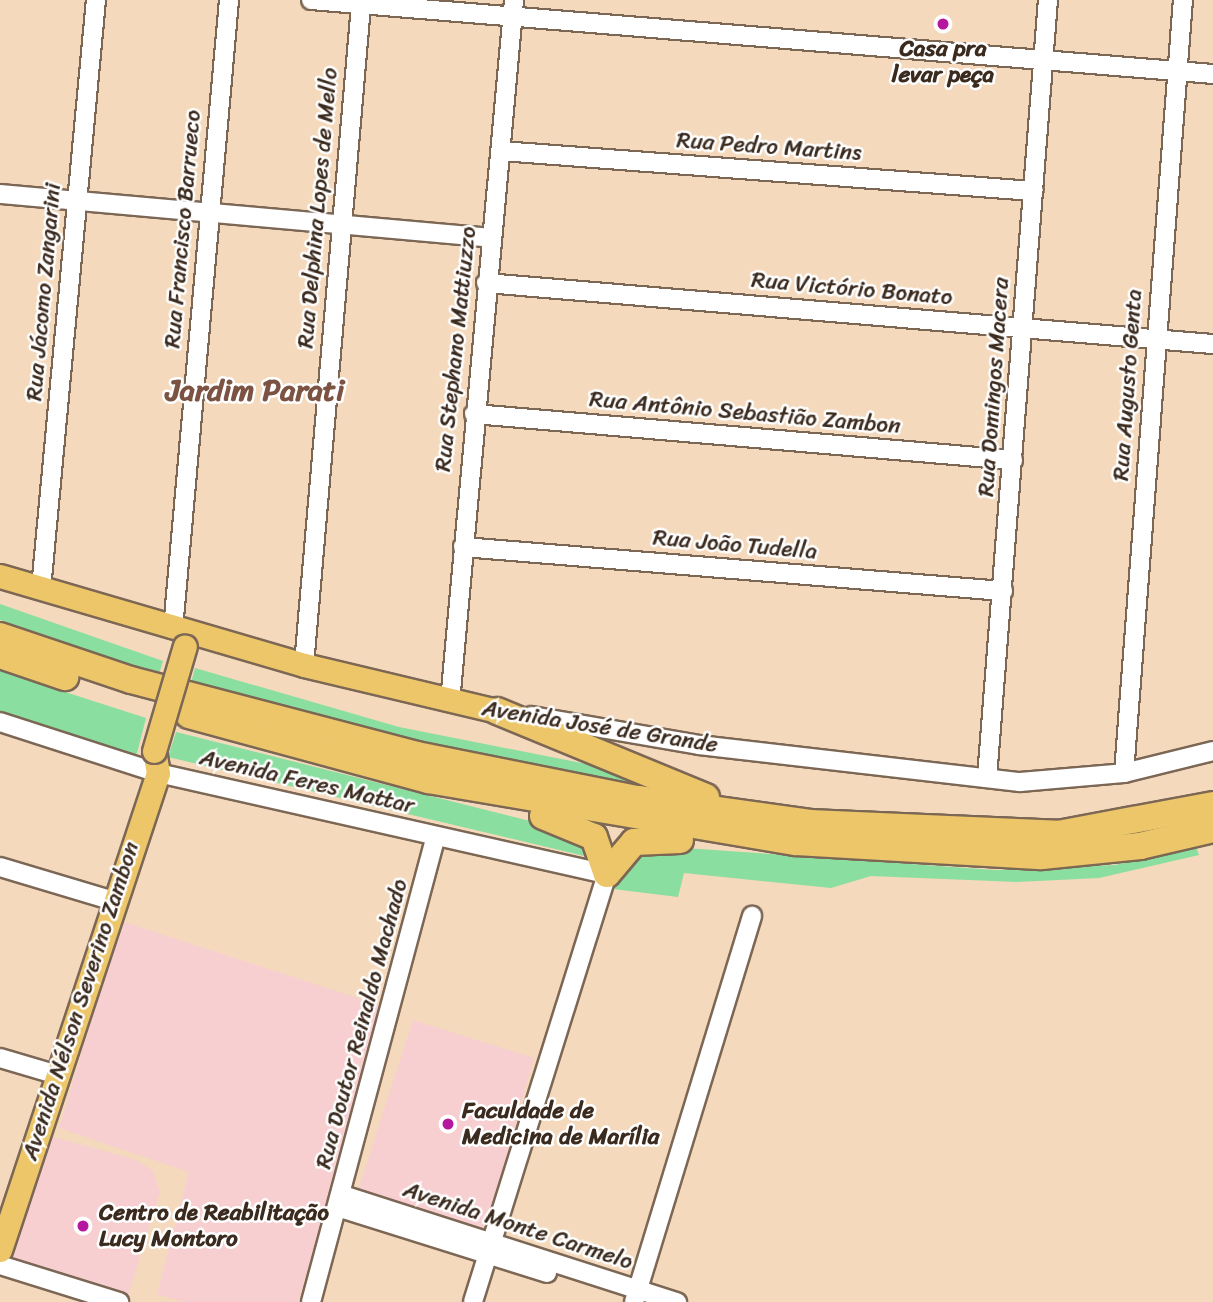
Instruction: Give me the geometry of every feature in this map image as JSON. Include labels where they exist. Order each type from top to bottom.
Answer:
[{"type":"highway","points":[[0,636],[131,680],[417,755],[803,832]]},
{"type":"highway","points":[[0,655],[428,780],[587,832],[607,874],[626,847],[644,839],[803,832],[1058,834],[1213,805]]},
{"type":"highway","points":[[497,710],[687,791],[803,832]]},
{"type":"highway","points":[[428,780],[803,832],[1042,856],[1140,846],[1213,829]]},
{"type":"main road","name":"Avenida José de Grande","points":[[0,576],[182,636],[450,702],[497,710]]},
{"type":"main road","name":"Avenida Nélson Severino Zambon","points":[[0,1202],[48,1073],[151,764],[182,636]]},
{"type":"main road","name":"Avenida Nélson Severino Zambon","points":[[2,1238],[48,1073]]},
{"type":"street","name":"Rua Jácomo Zangarini","points":[[41,589],[96,0]]},
{"type":"street","name":"Rua Francisco Barrueco","points":[[182,636],[208,214],[229,0]]},
{"type":"street","points":[[311,0],[361,5],[513,8],[1213,74]]},
{"type":"street","name":"Rua Domingos Macera","points":[[987,778],[1048,0]]},
{"type":"street","name":"Rua Augusto Genta","points":[[1124,774],[1183,0]]},
{"type":"street","name":"Rua Delphina Lopes de Mello","points":[[304,665],[361,5]]},
{"type":"street","name":"Rua Stephano Mattiuzzo","points":[[450,702],[474,414],[513,8]]},
{"type":"street","name":"Rua Pedro Martins","points":[[501,151],[1032,191]]},
{"type":"street","points":[[0,194],[491,238]]},
{"type":"street","name":"Rua Victório Bonato","points":[[486,284],[1213,344]]},
{"type":"street","name":"Rua Antônio Sebastião Zambon","points":[[474,414],[1013,460]]},
{"type":"street","name":"Rua João Tudella","points":[[463,547],[1003,591]]},
{"type":"street","name":"Avenida José de Grande","points":[[497,710],[699,745],[1020,782],[1124,774],[1213,751]]},
{"type":"street","name":"Avenida Feres Mattar","points":[[0,722],[435,838],[607,874]]},
{"type":"street","name":"Rua Doutor Reinaldo Machado","points":[[311,1302],[341,1201],[435,838]]},
{"type":"street","points":[[0,867],[106,898]]},
{"type":"street","points":[[473,1302],[607,874]]},
{"type":"street","points":[[636,1299],[752,916]]},
{"type":"street","points":[[0,1058],[48,1073]]},
{"type":"street","name":"Avenida Monte Carmelo","points":[[341,1201],[490,1248],[636,1299],[677,1302]]},
{"type":"street","points":[[0,1265],[119,1302]]},
{"type":"shaded area","points":[[121,921],[385,1007],[298,1302],[183,1302],[157,1294],[189,1172],[59,1128]]},
{"type":"shaded area","name":"Faculdade de Medicina de Marília","points":[[413,1020],[534,1058],[486,1229],[358,1190]]},
{"type":"shaded area","name":"Centro de Reabilitação Lucy Montoro","points":[[46,1135],[137,1160],[153,1171],[160,1192],[128,1296],[6,1260]]},
{"type":"green space","points":[[0,604],[163,661],[159,674],[0,620]]},
{"type":"green space","points":[[195,668],[399,727],[627,772],[661,789],[391,735],[191,683]]},
{"type":"green space","points":[[0,671],[146,718],[137,753],[132,757],[0,717]]},
{"type":"green space","points":[[176,732],[574,832],[597,859],[168,757]]},
{"type":"green space","points":[[657,846],[995,870],[1115,865],[1196,847],[1199,855],[1099,878],[1017,882],[871,876],[831,888],[684,873],[678,897],[613,889],[626,859]]},
{"type":"place","name":"Casa pra levar peça","points":[[943,24]]},
{"type":"place","name":"Faculdade de Medicina de Marília","points":[[448,1124]]},
{"type":"place","name":"Centro de Reabilitação Lucy Montoro","points":[[83,1226]]},
{"type":"district","name":"Jardim Parati","points":[[255,390]]}]
